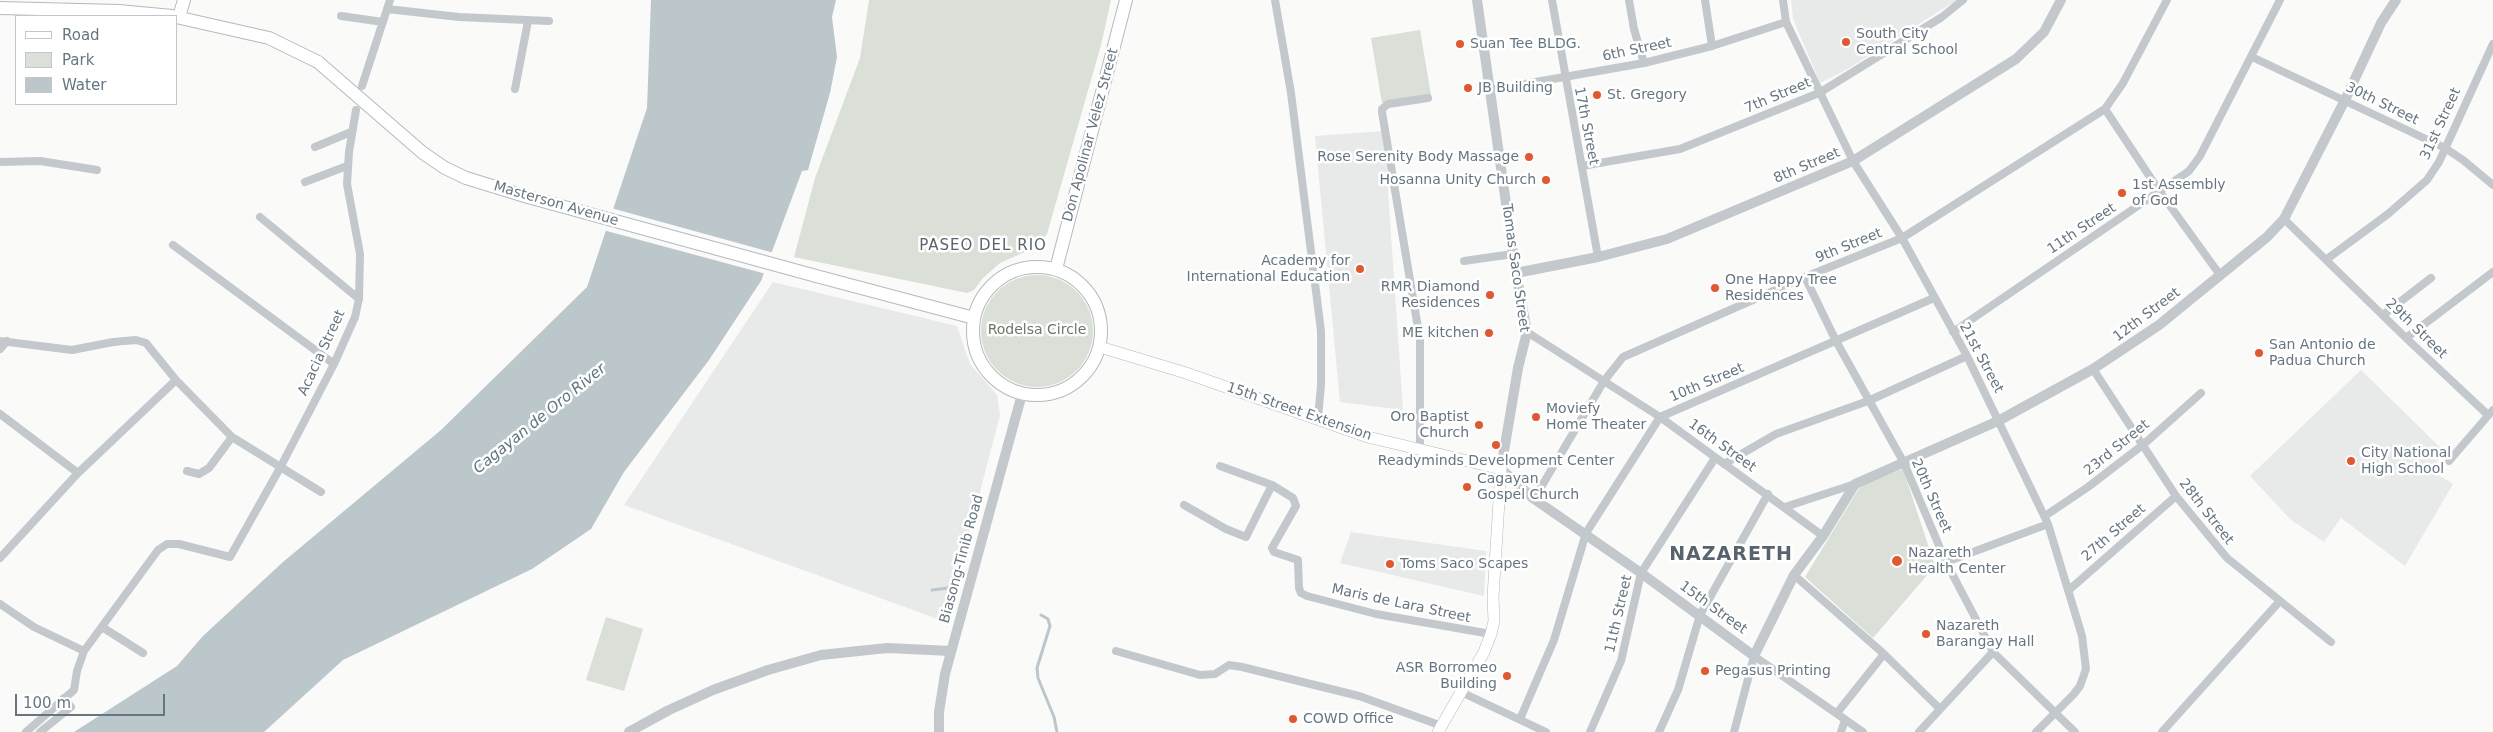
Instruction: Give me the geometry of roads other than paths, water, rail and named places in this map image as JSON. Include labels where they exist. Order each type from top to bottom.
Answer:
[{"type":"main road","points":[[177,15],[184,0]]},
{"type":"main road","name":"Don Apolinar Velez Street","points":[[1056,269],[1126,0]]},
{"type":"main road","name":"Masterson Avenue","points":[[3,8],[127,12],[156,15]]},
{"type":"main road","name":"Masterson Avenue","points":[[178,17],[269,38],[318,62],[423,153],[445,168],[466,178],[528,197],[974,318]]},
{"type":"main road","points":[[1025,268],[1056,269],[1078,282],[1092,296],[1100,314],[1100,347],[1088,371],[1073,385],[1044,396],[1022,394],[996,380],[982,365],[974,342],[974,318],[986,292],[1007,274],[1025,268]]},
{"type":"main road","name":"15th Street Extension","points":[[1100,347],[1186,373],[1368,437],[1501,469]]},
{"type":"main road","name":"Tomas Saco Street","points":[[1440,729],[1491,634],[1494,621],[1493,597],[1501,469]]},
{"type":"street","points":[[362,86],[390,0]]},
{"type":"street","points":[[1275,0],[1291,93],[1321,331],[1321,385],[1318,418]]},
{"type":"street","name":"Tomas Saco Street","points":[[1477,0],[1513,254],[1527,332],[1518,368],[1501,469]]},
{"type":"street","name":"17th Street","points":[[1552,0],[1564,78],[1598,257]]},
{"type":"street","points":[[1629,0],[1634,29],[1644,63]]},
{"type":"street","points":[[1706,0],[1712,46]]},
{"type":"street","name":"21st Street","points":[[1783,0],[1786,22],[1853,161],[1902,238],[1952,332],[1967,356],[2046,520],[2082,636],[2086,669],[2080,686],[2036,732]]},
{"type":"street","name":"7th Street","points":[[1582,166],[1680,149],[1819,93],[1942,17],[1963,0]]},
{"type":"street","name":"8th Street","points":[[1516,273],[1598,257],[1667,239],[1853,161],[2016,59],[2044,32],[2061,0]]},
{"type":"street","name":"9th Street","points":[[1534,499],[1604,380],[1623,357],[1805,277],[1902,238],[2105,109],[2123,83],[2167,0]]},
{"type":"street","name":"11th Street","points":[[1952,332],[2189,171],[2200,156],[2280,0]]},
{"type":"street","name":"12th Street","points":[[1785,508],[1855,484],[1904,463],[1998,420],[2093,369],[2159,325],[2268,238],[2284,218],[2346,100],[2381,24],[2396,0]]},
{"type":"street","points":[[387,10],[528,22],[549,20]]},
{"type":"street","points":[[341,16],[383,22]]},
{"type":"street","points":[[515,89],[528,22]]},
{"type":"street","name":"6th Street","points":[[1490,90],[1644,63],[1712,46],[1786,22]]},
{"type":"street","name":"31st Street","points":[[2327,259],[2388,214],[2427,180],[2439,162],[2493,44]]},
{"type":"street","name":"30th Street","points":[[2252,57],[2444,148],[2463,160],[2493,186]]},
{"type":"street","points":[[1420,449],[1420,340],[1382,108],[1388,104],[1428,98]]},
{"type":"street","points":[[2105,109],[2160,192],[2220,275]]},
{"type":"street","name":"Acacia Street","points":[[102,627],[155,553],[163,546],[179,544],[230,557],[280,468],[334,364],[355,317],[359,299],[360,254],[349,201],[347,166],[356,110]]},
{"type":"street","points":[[315,147],[351,132]]},
{"type":"street","points":[[0,162],[40,161],[97,170]]},
{"type":"street","points":[[305,182],[347,166]]},
{"type":"street","points":[[260,217],[359,299]]},
{"type":"street","name":"29th Street","points":[[2284,218],[2406,338],[2491,412]]},
{"type":"street","points":[[173,245],[334,364]]},
{"type":"street","points":[[1464,261],[1513,254]]},
{"type":"street","points":[[2406,338],[2493,272]]},
{"type":"street","name":"20th Street","points":[[1805,277],[1836,341],[1904,463],[1946,562],[1993,652],[2075,732]]},
{"type":"street","points":[[2383,315],[2431,278]]},
{"type":"street","name":"10th Street","points":[[1520,719],[1554,640],[1586,534],[1660,417],[1934,298]]},
{"type":"street","name":"16th Street","points":[[1527,332],[1660,417],[1823,536]]},
{"type":"street","points":[[0,349],[4,341],[72,350],[113,342],[141,341],[149,345],[176,380],[232,437],[322,492]]},
{"type":"street","points":[[1724,464],[1776,434],[1868,401],[1967,356]]},
{"type":"street","name":"28th Street","points":[[2093,369],[2144,444],[2176,496],[2227,558],[2279,602],[2331,642]]},
{"type":"street","points":[[0,558],[78,473],[176,380]]},
{"type":"street","name":"23rd Street","points":[[1946,562],[2046,520],[2144,444],[2201,393]]},
{"type":"street","name":"Biasong-Tinib Road","points":[[939,732],[942,692],[951,652],[1022,394]]},
{"type":"street","points":[[2449,461],[2491,412]]},
{"type":"street","points":[[0,414],[78,473]]},
{"type":"street","points":[[187,470],[199,474],[209,468],[232,437]]},
{"type":"street","name":"11th Street","points":[[1590,732],[1621,660],[1641,573],[1716,458]]},
{"type":"street","points":[[1184,505],[1226,529],[1246,537],[1272,486],[1220,466]]},
{"type":"street","name":"15th Street","points":[[1501,469],[1534,499],[1863,732]]},
{"type":"street","points":[[1734,732],[1754,656],[1794,575],[1823,536],[1855,484]]},
{"type":"street","name":"Maris de Lara Street","points":[[1272,486],[1294,498],[1296,506],[1272,548],[1274,552],[1298,560],[1299,588],[1307,596],[1376,614],[1491,634]]},
{"type":"street","points":[[1658,732],[1676,695],[1700,615],[1768,494]]},
{"type":"street","name":"27th Street","points":[[2069,590],[2176,496]]},
{"type":"street","points":[[1794,575],[1884,654],[1939,708]]},
{"type":"street","points":[[2162,732],[2279,602]]},
{"type":"street","points":[[0,604],[34,627],[84,651]]},
{"type":"street","points":[[26,732],[74,690],[77,671],[84,651],[102,627],[143,653]]},
{"type":"street","points":[[629,732],[669,710],[713,690],[768,670],[821,655],[887,648],[951,652]]},
{"type":"street","points":[[1116,651],[1185,672],[1211,675],[1229,666],[1234,666],[1359,696],[1440,729]]},
{"type":"street","points":[[1919,732],[1939,708],[1993,652]]},
{"type":"street","points":[[1837,713],[1884,654]]},
{"type":"street","points":[[1461,692],[1546,732]]},
{"type":"street","points":[[40,732],[71,707],[64,698]]},
{"type":"street","points":[[1841,732],[1845,720]]},
{"type":"water","name":"Cagayan de Oro River","points":[[651,0],[836,0],[832,17],[837,57],[830,93],[808,170],[802,171],[761,281],[709,360],[624,472],[591,529],[532,569],[343,660],[264,732],[74,732],[177,666],[203,636],[283,562],[441,430],[587,287],[647,108]]},
{"type":"waterway","points":[[932,590],[957,587]]},
{"type":"waterway","points":[[1041,615],[1048,619],[1050,626],[1037,668],[1038,678],[1054,717],[1057,732]]},
{"type":"place","name":"South City Central School","points":[[1846,42]]},
{"type":"place","name":"Suan Tee BLDG.","points":[[1460,44]]},
{"type":"place","name":"JB Building","points":[[1468,88]]},
{"type":"place","name":"St. Gregory","points":[[1597,95]]},
{"type":"place","name":"Rose Serenity Body Massage","points":[[1529,157]]},
{"type":"place","name":"Hosanna Unity Church","points":[[1546,180]]},
{"type":"place","name":"1st Assembly of God","points":[[2122,193]]},
{"type":"place","name":"Academy for International Education","points":[[1360,269]]},
{"type":"place","name":"One Happy Tree Residences","points":[[1715,288]]},
{"type":"place","name":"RMR Diamond Residences","points":[[1490,295]]},
{"type":"place","name":"ME kitchen","points":[[1489,333]]},
{"type":"place","name":"San Antonio de Padua Church","points":[[2259,353]]},
{"type":"place","name":"Moviefy Home Theater","points":[[1536,417]]},
{"type":"place","name":"Oro Baptist Church","points":[[1479,425]]},
{"type":"place","name":"Readyminds Development Center","points":[[1496,445]]},
{"type":"place","name":"City National High School","points":[[2351,461]]},
{"type":"place","name":"Cagayan Gospel Church","points":[[1467,487]]},
{"type":"place","name":"Nazareth Health Center","points":[[1897,561]]},
{"type":"place","name":"Toms Saco Scapes","points":[[1390,564]]},
{"type":"place","name":"Nazareth Barangay Hall","points":[[1926,634]]},
{"type":"place","name":"Pegasus Printing","points":[[1705,671]]},
{"type":"place","name":"ASR Borromeo Building","points":[[1507,676]]},
{"type":"place","name":"COWD Office","points":[[1293,719]]},
{"type":"district","name":"PASEO DEL RIO","points":[[983,246]]},
{"type":"district","name":"NAZARETH","points":[[1731,555]]},
{"type":"park label","name":"Rodelsa Circle","points":[[1037,330]]}]
